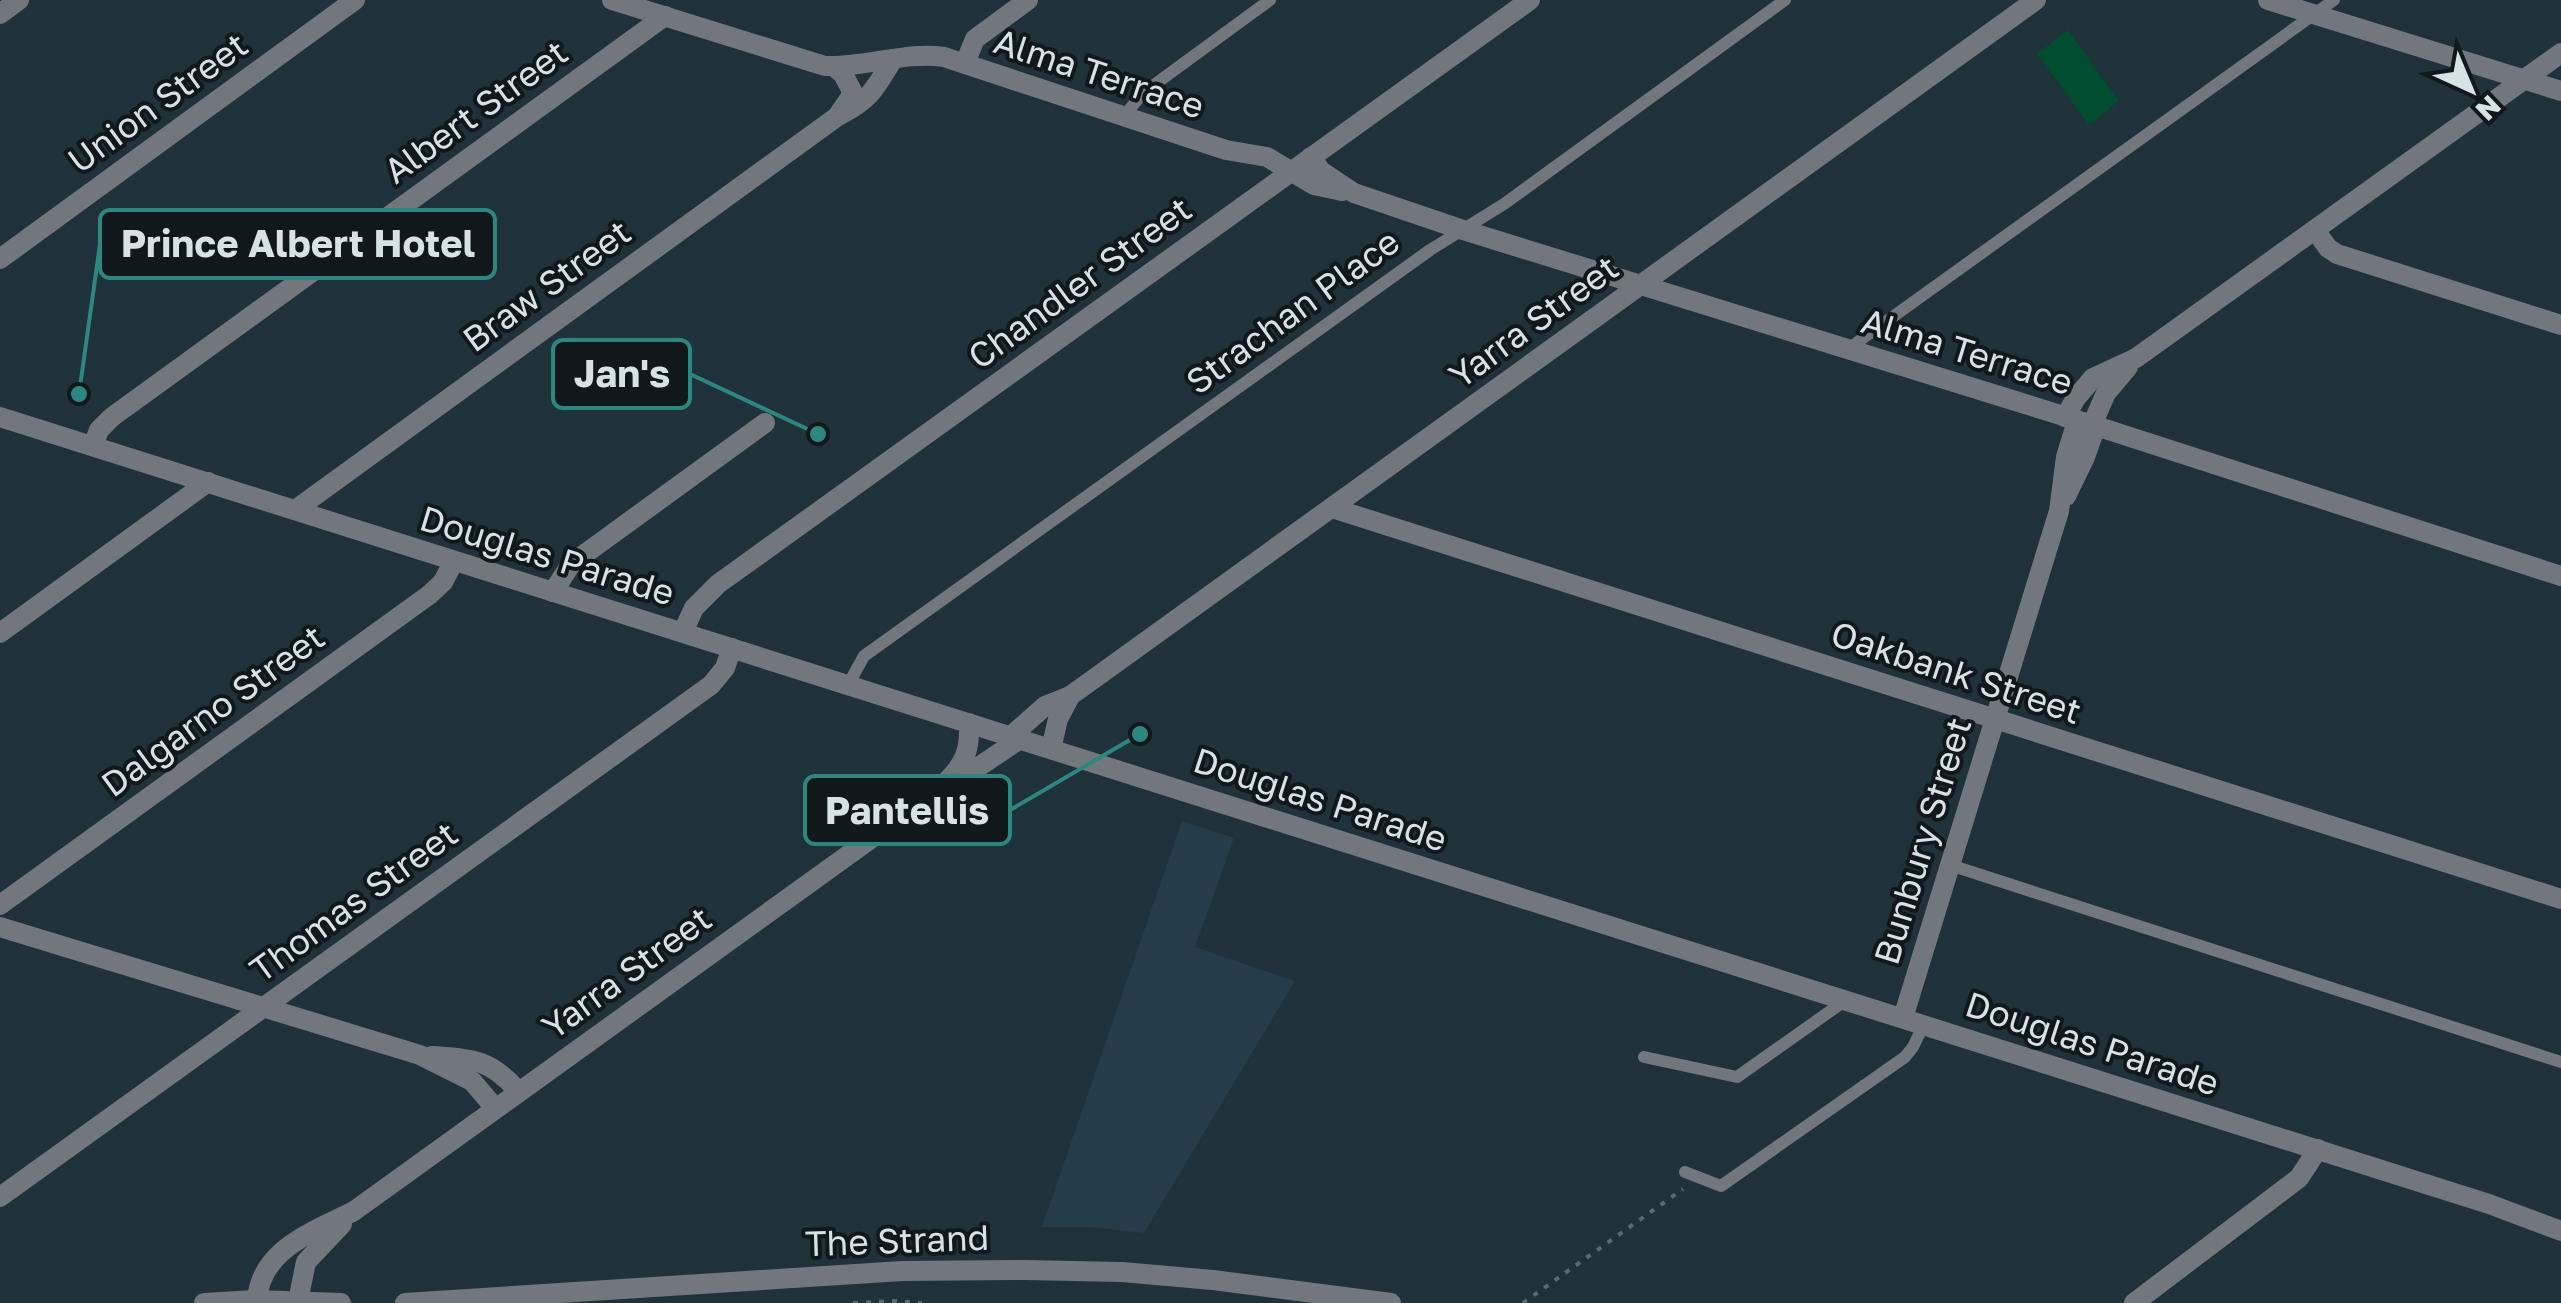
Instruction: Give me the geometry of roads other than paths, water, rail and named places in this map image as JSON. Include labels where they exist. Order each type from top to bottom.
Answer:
[{"type":"street","points":[[0,14],[19,0]]},
{"type":"street","name":"Union Street","points":[[0,259],[355,0]]},
{"type":"street","points":[[612,0],[808,62],[832,66],[843,74],[852,90],[838,116]]},
{"type":"street","name":"Albert Street","points":[[93,446],[99,430],[112,417],[684,0]]},
{"type":"street","points":[[965,63],[975,39],[1028,0]]},
{"type":"street","name":"Chandler Street","points":[[684,632],[694,608],[718,584],[1530,0]]},
{"type":"street","name":"Yarra Street","points":[[258,1302],[260,1280],[275,1256],[297,1240],[354,1211],[940,789],[968,774],[1016,738],[1044,706],[1070,696],[2036,0]]},
{"type":"street","points":[[2268,0],[2561,92]]},
{"type":"street","name":"Bunbury Street","points":[[1913,1021],[1950,865],[2059,511],[2084,460],[2083,422],[2136,358],[2561,52]]},
{"type":"street","name":"Alma Terrace","points":[[832,66],[928,55],[965,63],[1226,150],[1263,156],[1283,177],[1354,193],[2561,576]]},
{"type":"street","name":"Braw Street","points":[[295,510],[838,116],[856,107],[870,96],[893,59]]},
{"type":"street","name":"Alma Terrace","points":[[1311,157],[1323,172],[1354,193]]},
{"type":"street","points":[[2315,230],[2337,254],[2561,325]]},
{"type":"street","name":"Douglas Parade","points":[[0,416],[2489,1204],[2561,1231]]},
{"type":"street","points":[[553,592],[571,564],[765,422]]},
{"type":"street","points":[[0,633],[208,482]]},
{"type":"street","name":"Oakbank Street","points":[[1332,508],[2561,899]]},
{"type":"street","name":"Dalgarno Street","points":[[0,905],[428,596],[443,582],[454,561]]},
{"type":"street","name":"Thomas Street","points":[[0,1197],[711,685],[725,668],[732,648]]},
{"type":"street","points":[[1051,749],[1058,719],[1070,696]]},
{"type":"street","name":"Yarra Street","points":[[940,789],[966,759],[969,723]]},
{"type":"street","points":[[0,927],[420,1054],[482,1062],[496,1069],[518,1091]]},
{"type":"street","points":[[420,1054],[472,1081],[495,1108]]},
{"type":"street","points":[[2134,1303],[2299,1178],[2318,1150]]},
{"type":"street","name":"Yarra Street","points":[[297,1302],[306,1262],[354,1211]]},
{"type":"street","name":"The Strand","points":[[405,1303],[902,1271],[1024,1270],[1195,1278],[1391,1303]]},
{"type":"street","points":[[204,1303],[341,1303]]},
{"type":"lane","points":[[1124,116],[1143,92],[1270,0]]},
{"type":"lane","name":"Strachan Place","points":[[848,684],[864,656],[1430,250],[1504,204],[1785,0]]},
{"type":"lane","points":[[1848,349],[2334,0]]},
{"type":"lane","points":[[1950,865],[2561,1062]]},
{"type":"lane","points":[[1644,1057],[1737,1078],[1846,1000]]},
{"type":"lane","points":[[1692,1175],[1721,1186],[1904,1057],[1914,1047],[1913,1021]]},
{"type":"place","name":"Prince Albert Hotel","points":[[79,394]]},
{"type":"place","name":"Jan's","points":[[818,434]]},
{"type":"place","name":"Pantellis","points":[[1140,734]]}]
